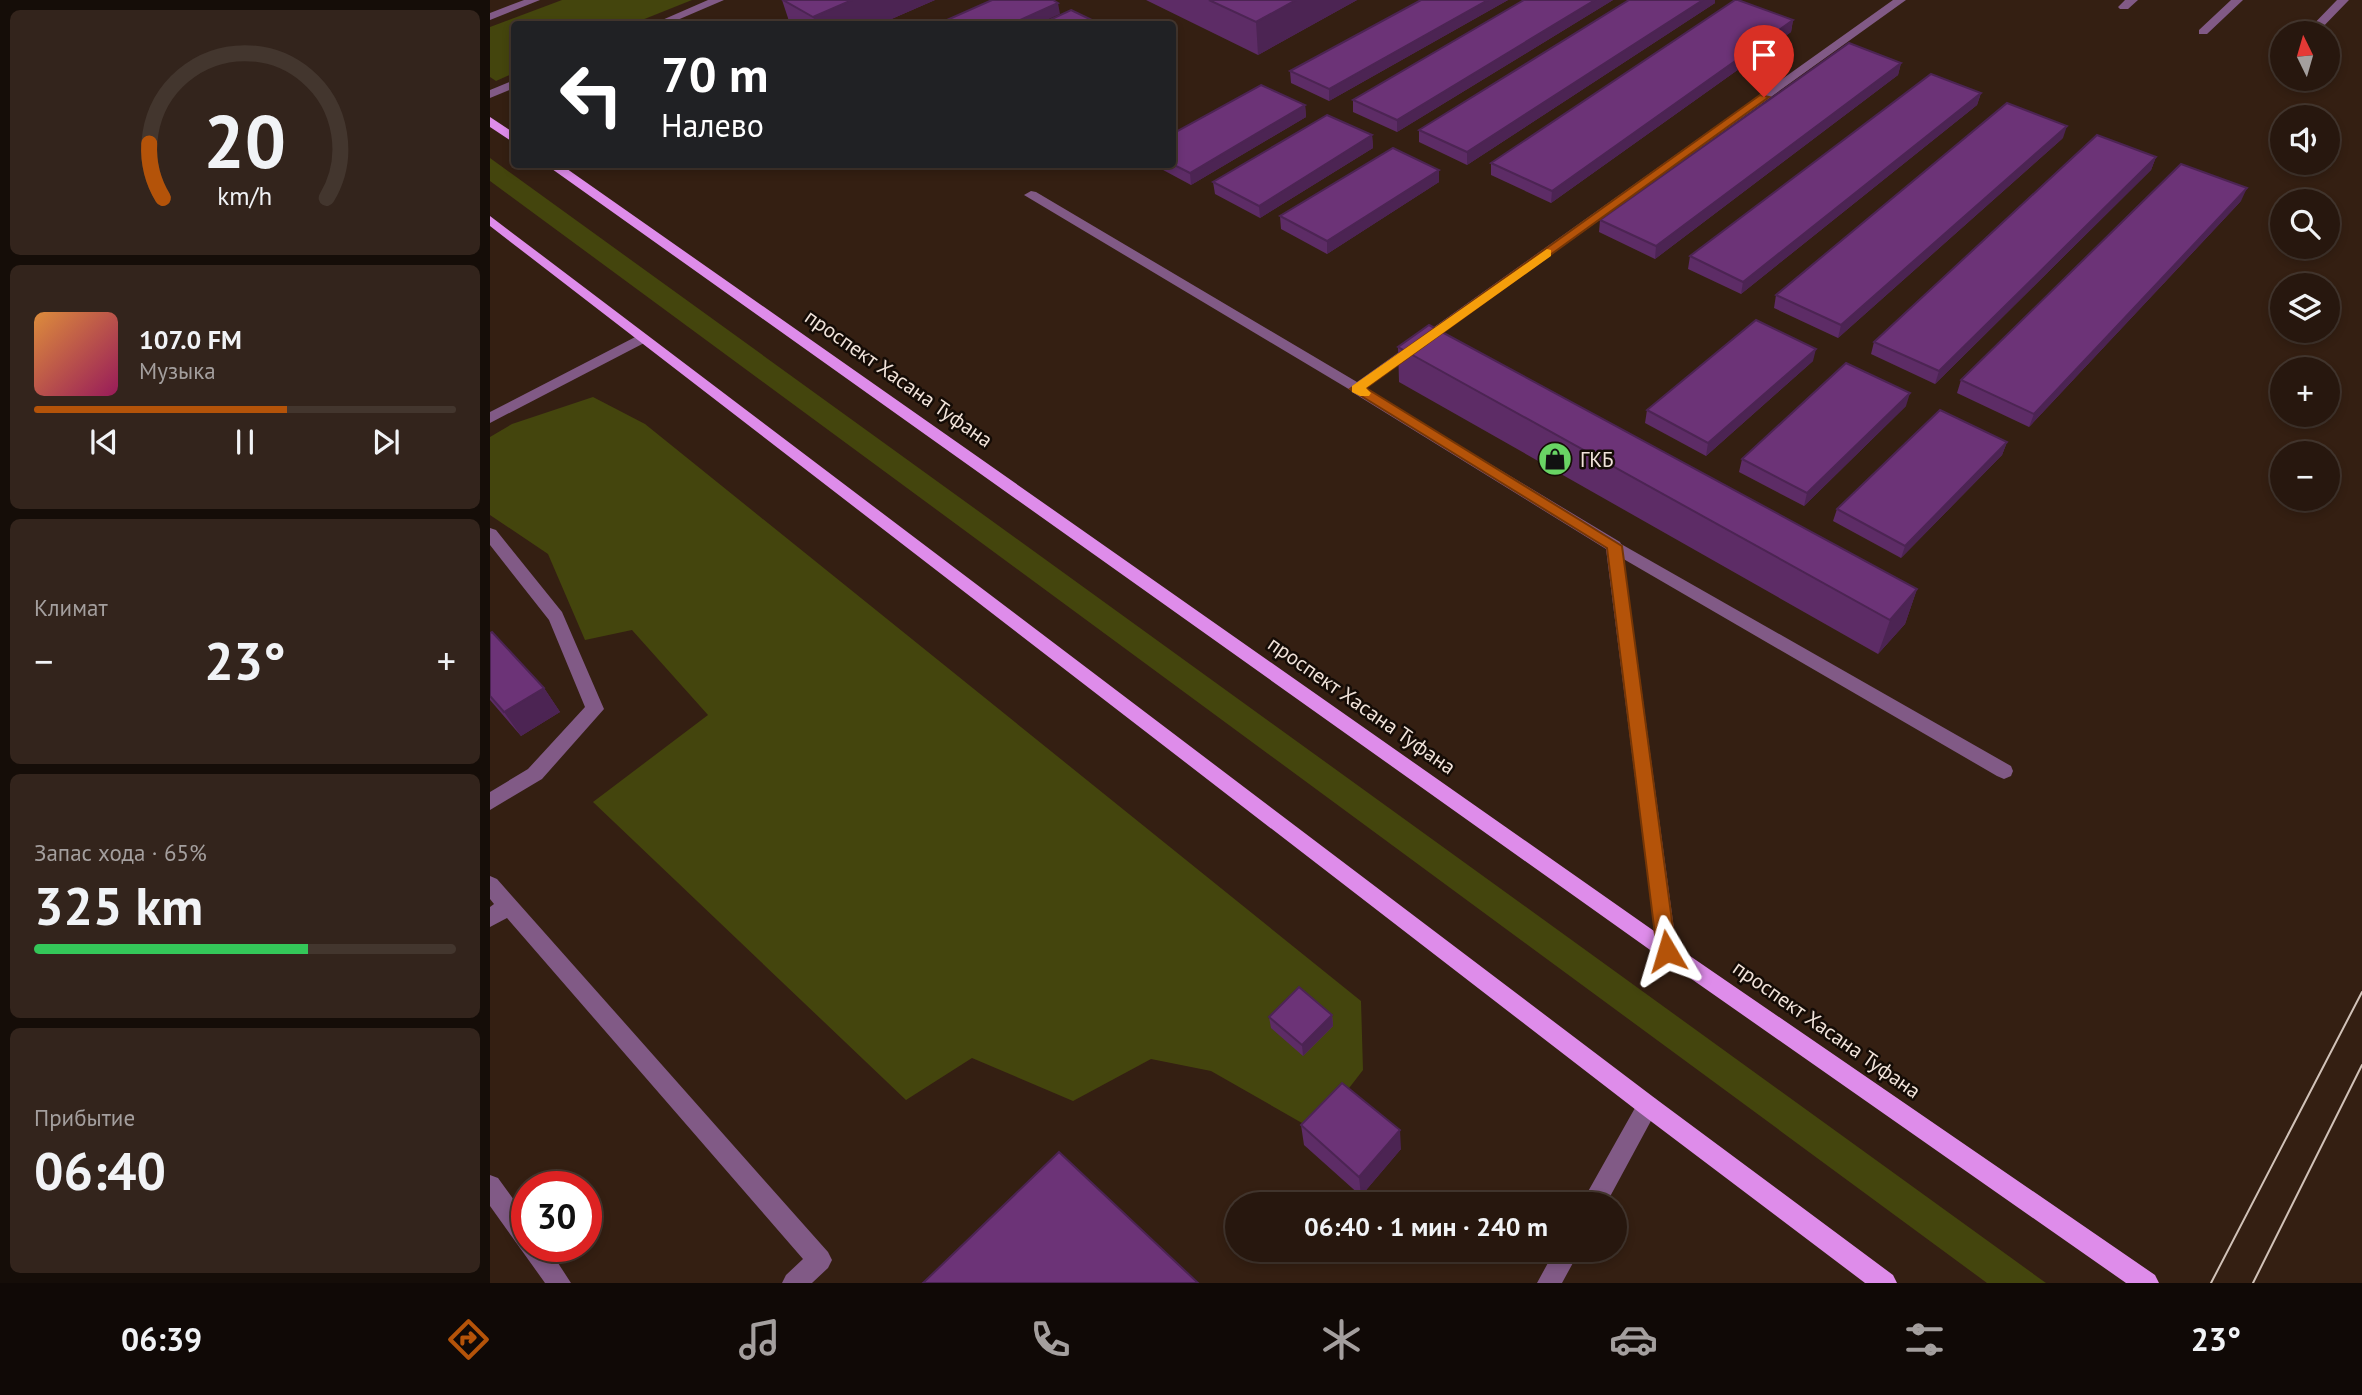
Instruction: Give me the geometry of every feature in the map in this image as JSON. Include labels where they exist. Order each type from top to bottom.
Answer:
[{"type":"main road","points":[[490,121],[511,137]]},
{"type":"main road","name":"проспект Хасана Туфана","points":[[557,168],[1667,951],[2147,1283]]},
{"type":"main road","points":[[490,220],[1648,1106],[1885,1283]]},
{"type":"street","points":[[490,17],[534,0]]},
{"type":"street","points":[[666,21],[718,0]]},
{"type":"street","points":[[790,21],[839,0]]},
{"type":"street","points":[[1357,389],[1900,0]]},
{"type":"street","points":[[2203,32],[2237,0]]},
{"type":"street","points":[[2323,21],[2343,0]]},
{"type":"street","points":[[490,94],[511,85]]},
{"type":"street","points":[[1031,195],[1614,546],[2004,771]]},
{"type":"street","points":[[490,418],[643,338]]},
{"type":"street","points":[[490,534],[556,617],[595,709],[535,774],[490,802]]},
{"type":"street","points":[[1614,546],[1667,951]]},
{"type":"street","points":[[490,885],[498,913],[820,1260],[794,1283]]},
{"type":"street","points":[[1600,1192],[1648,1106]]},
{"type":"street","points":[[490,1186],[511,1216]]},
{"type":"street","points":[[544,1262],[559,1283]]},
{"type":"street","points":[[1549,1283],[1561,1262]]},
{"type":"shaded area","points":[[562,0],[692,0],[640,21],[511,21],[511,74],[496,81],[490,77],[490,27]]},
{"type":"shaded area","points":[[490,158],[2046,1283],[1987,1283],[490,181]]},
{"type":"shaded area","points":[[593,397],[645,424],[1361,1001],[1363,1070],[1316,1131],[1211,1071],[1151,1059],[1073,1101],[972,1058],[906,1100],[593,802],[708,715],[632,630],[585,640],[548,554],[490,515],[490,437],[512,424]]},
{"type":"building","points":[[783,0],[852,0],[813,17]]},
{"type":"building","points":[[992,0],[1053,0],[1058,3],[1018,21],[945,21]]},
{"type":"building","points":[[1209,0],[1296,0],[1256,22]]},
{"type":"building","points":[[1421,0],[1488,0],[1329,89],[1290,71]]},
{"type":"building","points":[[1524,0],[1595,0],[1397,120],[1353,100]]},
{"type":"building","points":[[1629,0],[1703,0],[1467,152],[1419,130]]},
{"type":"building","points":[[1735,0],[1793,20],[1552,191],[1491,163]]},
{"type":"building","points":[[1071,10],[1094,21],[1047,21]]},
{"type":"building","points":[[1849,43],[1901,63],[1656,246],[1600,220]]},
{"type":"building","points":[[1931,74],[1981,93],[1743,282],[1690,256]]},
{"type":"building","points":[[1261,85],[1305,105],[1190,173],[1176,166],[1176,132]]},
{"type":"building","points":[[2007,103],[2067,126],[1841,325],[1776,295]]},
{"type":"building","points":[[1327,115],[1372,135],[1259,206],[1213,182]]},
{"type":"building","points":[[2097,135],[2156,157],[1939,371],[1874,342]]},
{"type":"building","points":[[1393,148],[1439,170],[1327,241],[1280,216]]},
{"type":"building","points":[[2181,164],[2247,188],[2034,414],[1961,380]]},
{"type":"building","points":[[1756,320],[1816,349],[1708,443],[1647,410]]},
{"type":"building","points":[[1429,325],[1917,589],[1890,620],[1398,347]]},
{"type":"building","points":[[1846,363],[1910,393],[1807,493],[1742,459]]},
{"type":"building","points":[[1940,410],[2007,442],[1905,546],[1837,509]]},
{"type":"building","points":[[492,632],[544,688],[504,712],[490,696]]},
{"type":"building","points":[[1299,987],[1332,1015],[1302,1045],[1269,1017]]},
{"type":"building","points":[[1342,1083],[1400,1130],[1359,1177],[1301,1125]]},
{"type":"building","points":[[1059,1152],[1198,1283],[923,1283]]},
{"type":"tram line","points":[[2211,1283],[2362,992]]},
{"type":"tram line","points":[[2253,1283],[2362,1065]]},
{"type":"slow traffic","points":[[1365,393],[1357,389],[1547,253]]},
{"type":"place","name":"ГКБ","points":[[1555,459]]},
{"type":"route","points":[[1667,951],[1614,546],[1357,389],[1764,97]]}]
